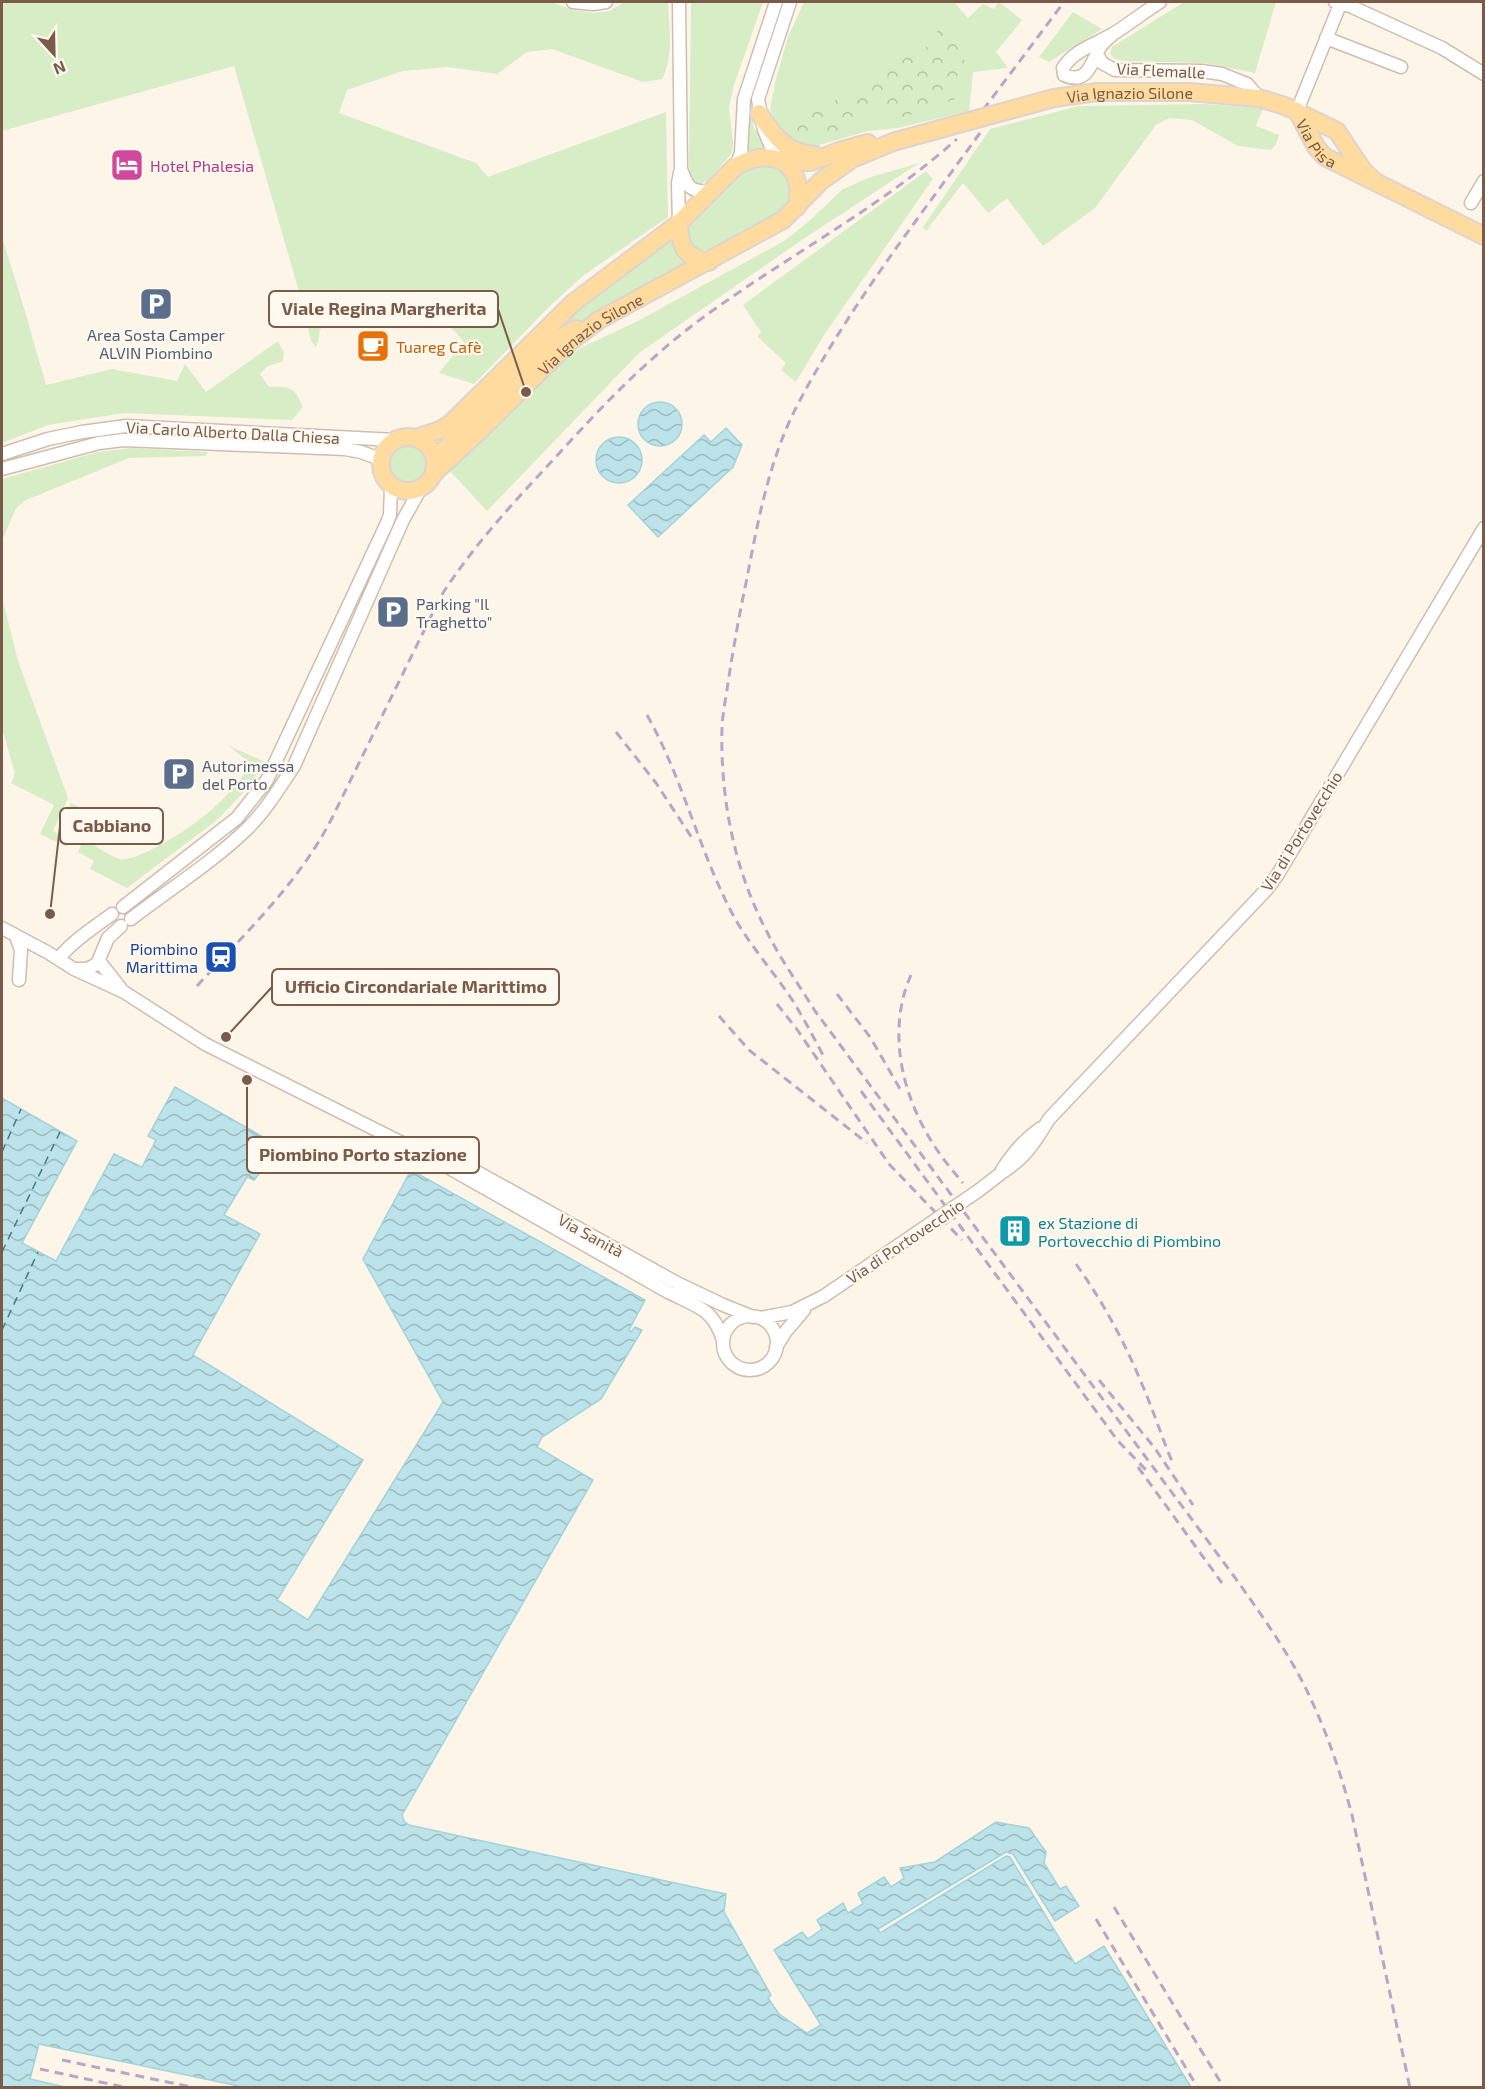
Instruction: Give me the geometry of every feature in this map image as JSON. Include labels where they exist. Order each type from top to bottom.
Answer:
[{"type":"main road","name":"Via Ignazio Silone","points":[[434,467],[474,436],[570,342],[600,320],[783,220],[821,181],[842,165],[864,153],[893,142],[1054,99],[1097,92],[1188,92],[1259,98],[1297,111]]},
{"type":"main road","name":"Via Pisa","points":[[1297,111],[1337,131],[1362,169],[1374,181]]},
{"type":"main road","name":"Via Pisa","points":[[1297,111],[1316,147],[1325,158],[1484,236]]},
{"type":"main road","points":[[759,113],[775,137],[793,150],[813,155],[839,151]]},
{"type":"main road","name":"Via Ignazio Silone","points":[[736,166],[753,158],[811,162],[866,143],[893,142]]},
{"type":"main road","points":[[1332,161],[1342,156],[1348,146]]},
{"type":"main road","points":[[779,160],[790,169],[795,178],[798,189],[797,207]]},
{"type":"main road","points":[[416,438],[429,447],[434,467],[431,479],[421,488],[411,492],[400,491],[391,486],[382,474],[380,459],[384,450],[402,437],[416,438],[450,424],[573,303],[679,223],[736,166]]},
{"type":"main road","points":[[679,223],[680,240],[689,255],[709,262]]},
{"type":"street","points":[[573,2],[593,4],[606,2]]},
{"type":"street","points":[[679,2],[681,168],[678,183],[679,223]]},
{"type":"street","points":[[736,166],[741,153],[744,99],[776,2]]},
{"type":"street","points":[[779,160],[764,130],[758,99],[762,81],[790,2]]},
{"type":"street","name":"Via Flemalle","points":[[1113,34],[1102,45],[1091,68],[1083,75],[1068,77],[1063,72],[1066,63],[1080,51],[1113,34],[1160,2]]},
{"type":"street","points":[[1297,111],[1338,2],[1442,48],[1484,74]]},
{"type":"street","points":[[1326,38],[1401,67]]},
{"type":"street","name":"Via Flemalle","points":[[1097,54],[1102,63],[1115,70],[1202,70],[1222,74],[1247,84],[1259,98]]},
{"type":"street","points":[[681,168],[686,184],[690,188],[696,192],[710,192]]},
{"type":"street","points":[[1471,203],[1484,181]]},
{"type":"street","name":"Via Carlo Alberto Dalla Chiesa","points":[[2,454],[48,439],[126,426],[396,440]]},
{"type":"street","points":[[2,469],[99,443],[123,440],[345,449],[380,459]]},
{"type":"street","points":[[58,958],[75,940],[86,935],[237,818],[267,780],[386,525],[390,514],[391,486]]},
{"type":"street","points":[[74,969],[87,969],[99,961],[102,947],[126,922],[247,829],[265,809],[294,766],[402,520],[421,488]]},
{"type":"street","name":"Via di Portovecchio","points":[[757,1318],[778,1317],[808,1306],[1000,1174],[1010,1158],[1027,1139],[1047,1124],[1267,889],[1484,528]]},
{"type":"street","points":[[2,928],[74,969],[124,993]]},
{"type":"street","points":[[86,935],[94,938],[102,947]]},
{"type":"street","points":[[16,936],[21,950],[19,980]]},
{"type":"street","points":[[99,961],[124,993]]},
{"type":"street","name":"Via Sanità","points":[[124,993],[205,1044],[428,1156],[669,1292],[700,1307],[716,1320],[723,1347],[728,1360],[733,1365],[746,1370],[766,1365],[776,1347]]},
{"type":"street","name":"Via Sanità","points":[[428,1156],[459,1162],[677,1283],[757,1318]]},
{"type":"street","name":"Via di Portovecchio","points":[[776,1347],[786,1331],[808,1306]]},
{"type":"street","points":[[723,1340],[728,1327],[739,1318],[757,1318],[766,1322],[775,1333],[776,1347]]},
{"type":"green space","points":[[2,2],[550,2],[574,10],[594,13],[609,11],[625,2],[668,2],[669,51],[662,79],[643,82],[552,49],[527,52],[497,74],[448,67],[403,71],[347,90],[339,113],[476,163],[488,177],[666,112],[668,217],[584,275],[550,306],[474,384],[439,373],[464,342],[452,328],[429,310],[420,306],[399,305],[378,311],[366,309],[365,317],[352,317],[351,326],[322,326],[316,347],[311,341],[300,295],[234,66],[2,131]]},
{"type":"green space","points":[[691,2],[763,2],[734,85],[729,107],[732,153],[709,179],[701,184],[693,179],[689,165]]},
{"type":"green space","points":[[804,2],[954,2],[968,18],[983,4],[994,9],[999,2],[1022,20],[996,52],[1008,68],[973,72],[969,111],[898,128],[868,131],[812,147],[781,134],[770,109],[788,37]]},
{"type":"green space","points":[[1184,2],[1276,2],[1255,73],[1205,63],[1123,61],[1115,59],[1110,54],[1112,47]]},
{"type":"green space","points":[[1073,12],[1102,29],[1049,62],[1039,57]]},
{"type":"green space","points":[[950,23],[959,36],[967,72],[955,99],[905,117],[890,115],[879,108],[854,120],[842,132],[833,135],[819,136],[793,130],[793,125],[801,120],[858,88],[902,59],[931,45],[938,30]]},
{"type":"green space","points":[[749,100],[754,128],[767,148],[748,150],[746,118]]},
{"type":"green space","points":[[1204,104],[1263,108],[1256,126],[1279,135],[1276,144],[1271,150],[1238,146],[1192,120],[1169,118],[1156,125],[1095,208],[1043,246],[1007,198],[988,213],[963,183],[926,231],[923,227],[990,129],[1079,106]]},
{"type":"green space","points":[[919,163],[799,242],[639,353],[487,511],[450,471],[559,365],[580,348],[636,322],[784,241],[843,189],[871,177]]},
{"type":"green space","points":[[763,164],[778,170],[788,180],[790,192],[785,208],[709,251],[694,247],[688,234],[691,224],[746,169]]},
{"type":"green space","points":[[926,171],[933,179],[824,335],[796,382],[781,370],[786,363],[757,336],[761,332],[743,305]]},
{"type":"green space","points":[[2,237],[46,385],[112,369],[177,381],[185,364],[206,392],[278,341],[284,353],[283,361],[268,366],[260,374],[269,387],[291,389],[303,407],[292,420],[124,413],[48,425],[2,443]]},
{"type":"green space","points":[[671,240],[678,258],[688,266],[555,335],[442,440],[569,316]]},
{"type":"green space","points":[[408,445],[421,451],[427,464],[421,477],[408,483],[395,477],[389,464],[395,451]]},
{"type":"green space","points":[[130,448],[208,452],[206,456],[129,458],[26,500],[16,508],[2,541],[2,479],[98,452]]},
{"type":"green space","points":[[2,597],[18,661],[68,798],[53,831],[70,839],[67,847],[40,834],[54,805],[11,783],[15,774],[2,728]]},
{"type":"green space","points":[[227,745],[265,762],[243,793],[217,820],[127,888],[90,869],[94,861],[78,852],[84,839],[116,858],[129,858],[166,842],[215,807],[252,764]]},
{"type":"green space","points":[[71,803],[85,810],[77,824],[82,827],[76,837],[59,828]]},
{"type":"water","points":[[660,402],[669,403],[676,408],[681,415],[681,433],[676,440],[669,445],[660,446],[651,445],[644,440],[639,433],[638,424],[639,415],[644,408],[651,403]]},
{"type":"water","points":[[726,428],[742,445],[733,467],[658,537],[628,505],[704,435],[711,442]]},
{"type":"water","points":[[619,437],[635,444],[642,460],[635,476],[619,483],[603,476],[596,460],[603,444]]},
{"type":"water","points":[[175,1087],[281,1148],[254,1180],[247,1177],[224,1215],[260,1234],[193,1355],[363,1460],[277,1600],[308,1620],[443,1402],[363,1259],[411,1170],[645,1300],[629,1330],[631,1332],[635,1327],[642,1330],[601,1399],[542,1437],[537,1447],[593,1480],[402,1815],[404,1821],[409,1825],[726,1894],[724,1912],[771,1995],[768,1998],[779,2014],[807,2033],[821,2025],[774,1950],[802,1932],[808,1939],[822,1929],[817,1920],[843,1903],[848,1913],[863,1904],[858,1893],[884,1877],[891,1887],[904,1878],[900,1868],[935,1862],[996,1822],[1029,1828],[1046,1852],[1044,1863],[1060,1889],[1066,1886],[1079,1906],[1055,1921],[1013,1854],[1006,1852],[878,1929],[880,1933],[1006,1856],[1010,1857],[1075,1964],[1104,1946],[1191,2087],[248,2088],[39,2044],[30,2079],[65,2087],[2,2087],[2,1098],[77,1141],[22,1243],[56,1261],[114,1154],[142,1167],[156,1140],[148,1136]]},
{"type":"ferry route","points":[[2,1152],[21,1109]]},
{"type":"ferry route","points":[[2,1252],[60,1132]]},
{"type":"ferry route","points":[[2,1330],[38,1252]]},
{"type":"railway","points":[[983,110],[1064,2]]},
{"type":"railway","points":[[980,133],[885,264],[840,332],[799,402],[780,445],[755,536],[723,715],[722,753],[731,832],[746,883],[767,932],[815,1011],[1236,1579],[1297,1673],[1325,1733],[1352,1815],[1410,2088]]},
{"type":"railway","points":[[197,986],[288,885],[319,842],[441,596],[466,560],[508,509],[609,400],[668,345],[712,311],[868,208],[957,139]]},
{"type":"railway","points":[[647,715],[671,764],[710,866],[733,915],[793,1001],[824,1057]]},
{"type":"railway","points":[[616,732],[656,783],[694,841]]},
{"type":"railway","points":[[911,975],[900,1017],[899,1039],[905,1082],[921,1123],[943,1158],[963,1183]]},
{"type":"railway","points":[[837,994],[870,1037],[903,1094]]},
{"type":"railway","points":[[777,1004],[796,1028],[889,1164],[962,1240]]},
{"type":"railway","points":[[719,1016],[749,1050],[867,1143]]},
{"type":"railway","points":[[861,1091],[1118,1441],[1148,1472]]},
{"type":"railway","points":[[1076,1264],[1105,1309],[1130,1356],[1174,1466]]},
{"type":"railway","points":[[1099,1380],[1154,1447],[1193,1505]]},
{"type":"railway","points":[[1138,1467],[1222,1583]]},
{"type":"railway","points":[[1114,1907],[1224,2088]]},
{"type":"railway","points":[[1096,1919],[1198,2088]]},
{"type":"railway","points":[[62,2060],[196,2088]]},
{"type":"railway","points":[[40,2069],[128,2088]]},
{"type":"place","name":"Hotel Phalesia","points":[[127,165]]},
{"type":"place","name":"Area Sosta Camper ALVIN Piombino","points":[[156,304]]},
{"type":"place","name":"Tuareg Cafè","points":[[373,346]]},
{"type":"place","name":"Viale Regina Margherita","points":[[526,392]]},
{"type":"place","name":"Parking \"Il Traghetto\"","points":[[393,612]]},
{"type":"place","name":"Autorimessa del Porto","points":[[179,774]]},
{"type":"place","name":"Cabbiano","points":[[50,914]]},
{"type":"place","name":"Piombino Marittima","points":[[221,957]]},
{"type":"place","name":"Ufficio Circondariale Marittimo","points":[[226,1037]]},
{"type":"place","name":"Piombino Porto stazione","points":[[247,1080]]},
{"type":"place","name":"ex Stazione di Portovecchio di Piombino","points":[[1015,1231]]}]
